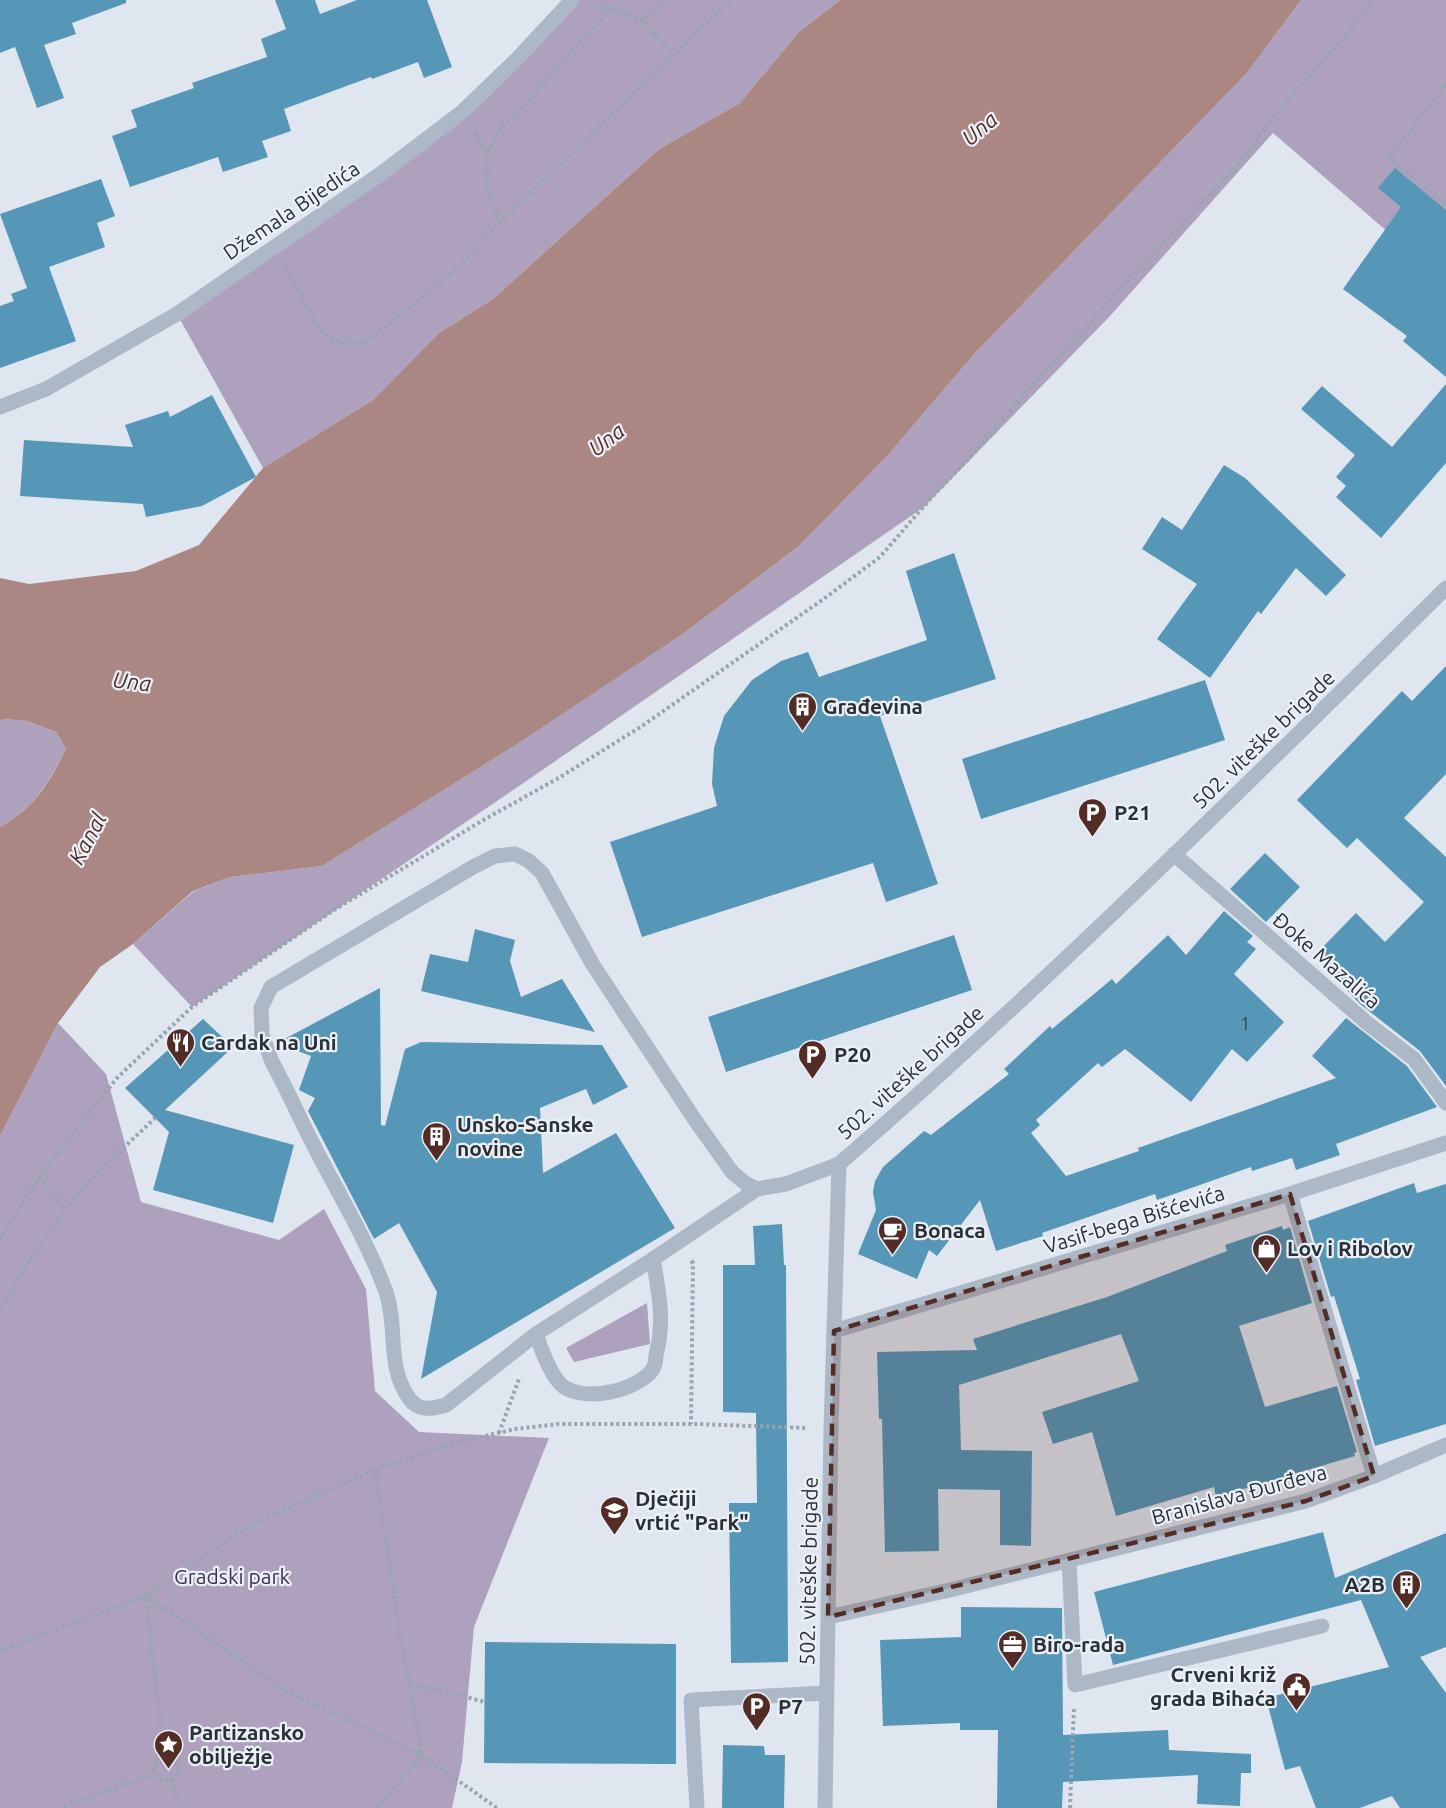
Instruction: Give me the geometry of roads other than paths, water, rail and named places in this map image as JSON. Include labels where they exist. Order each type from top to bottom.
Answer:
[{"type":"street","name":"Džemala Bijedića","points":[[0,407],[46,389],[177,314],[379,175],[462,112],[568,2]]},
{"type":"street","name":"502. viteške brigade","points":[[825,1808],[831,1429],[839,1164],[980,1038],[1174,854],[1446,588]]},
{"type":"street","points":[[757,1189],[732,1172],[695,1120],[593,965],[542,873],[529,861],[515,854],[495,856],[473,867],[271,987],[261,1008],[262,1035],[272,1062],[375,1264],[392,1313],[393,1359],[397,1373],[410,1401],[419,1407],[431,1409],[446,1405],[536,1334],[757,1189],[786,1184],[839,1164]]},
{"type":"street","name":"Đoke Mazalića","points":[[1174,854],[1367,1023],[1414,1059],[1446,1104]]},
{"type":"street","name":"Vasif-bega Bišćevića","points":[[834,1332],[1290,1194],[1446,1143]]},
{"type":"street","points":[[1290,1194],[1374,1476]]},
{"type":"street","points":[[536,1334],[552,1372],[563,1386],[582,1394],[604,1393],[633,1385],[653,1368],[662,1334],[660,1296],[653,1259]]},
{"type":"street","name":"Branislava Đurđeva","points":[[828,1617],[950,1590],[1306,1501],[1374,1476],[1446,1445]]},
{"type":"street","points":[[1069,1560],[1075,1685],[1322,1626]]},
{"type":"street","points":[[697,1808],[691,1700],[827,1693]]},
{"type":"water","points":[[840,0],[1301,0],[1246,74],[975,353],[888,455],[800,545],[683,634],[519,743],[322,866],[230,877],[193,891],[133,944],[100,967],[58,1023],[0,1136],[0,827],[23,811],[40,794],[66,749],[56,732],[27,721],[3,719],[0,722],[0,578],[29,584],[136,571],[199,545],[263,468],[373,400],[439,333],[493,299],[659,149],[740,103],[799,32]]},
{"type":"place","name":"Građevina","points":[[802,732]]},
{"type":"place","name":"P21","points":[[1093,838]]},
{"type":"place","name":"Cardak na Uni","points":[[180,1068]]},
{"type":"place","name":"P20","points":[[813,1080]]},
{"type":"place","name":"Unsko-Sanske novine","points":[[436,1162]]},
{"type":"place","name":"Bonaca","points":[[893,1256]]},
{"type":"place","name":"Lov i Ribolov","points":[[1266,1274]]},
{"type":"place","name":"Dječiji vrtić \"Park\"","points":[[614,1536]]},
{"type":"place","name":"A2B","points":[[1406,1610]]},
{"type":"place","name":"Biro-rada","points":[[1012,1670]]},
{"type":"place","name":"Crveni križ grada Bihaća","points":[[1297,1712]]},
{"type":"place","name":"P7","points":[[757,1732]]},
{"type":"place","name":"Partizansko obilježje","points":[[168,1770]]},
{"type":"water label","name":"Una","points":[[979,128]]},
{"type":"water label","name":"Una","points":[[606,439]]},
{"type":"water label","name":"Una","points":[[132,681]]},
{"type":"water label","name":"Kanal","points":[[87,838]]},
{"type":"park label","name":"Gradski park","points":[[232,1576]]}]
